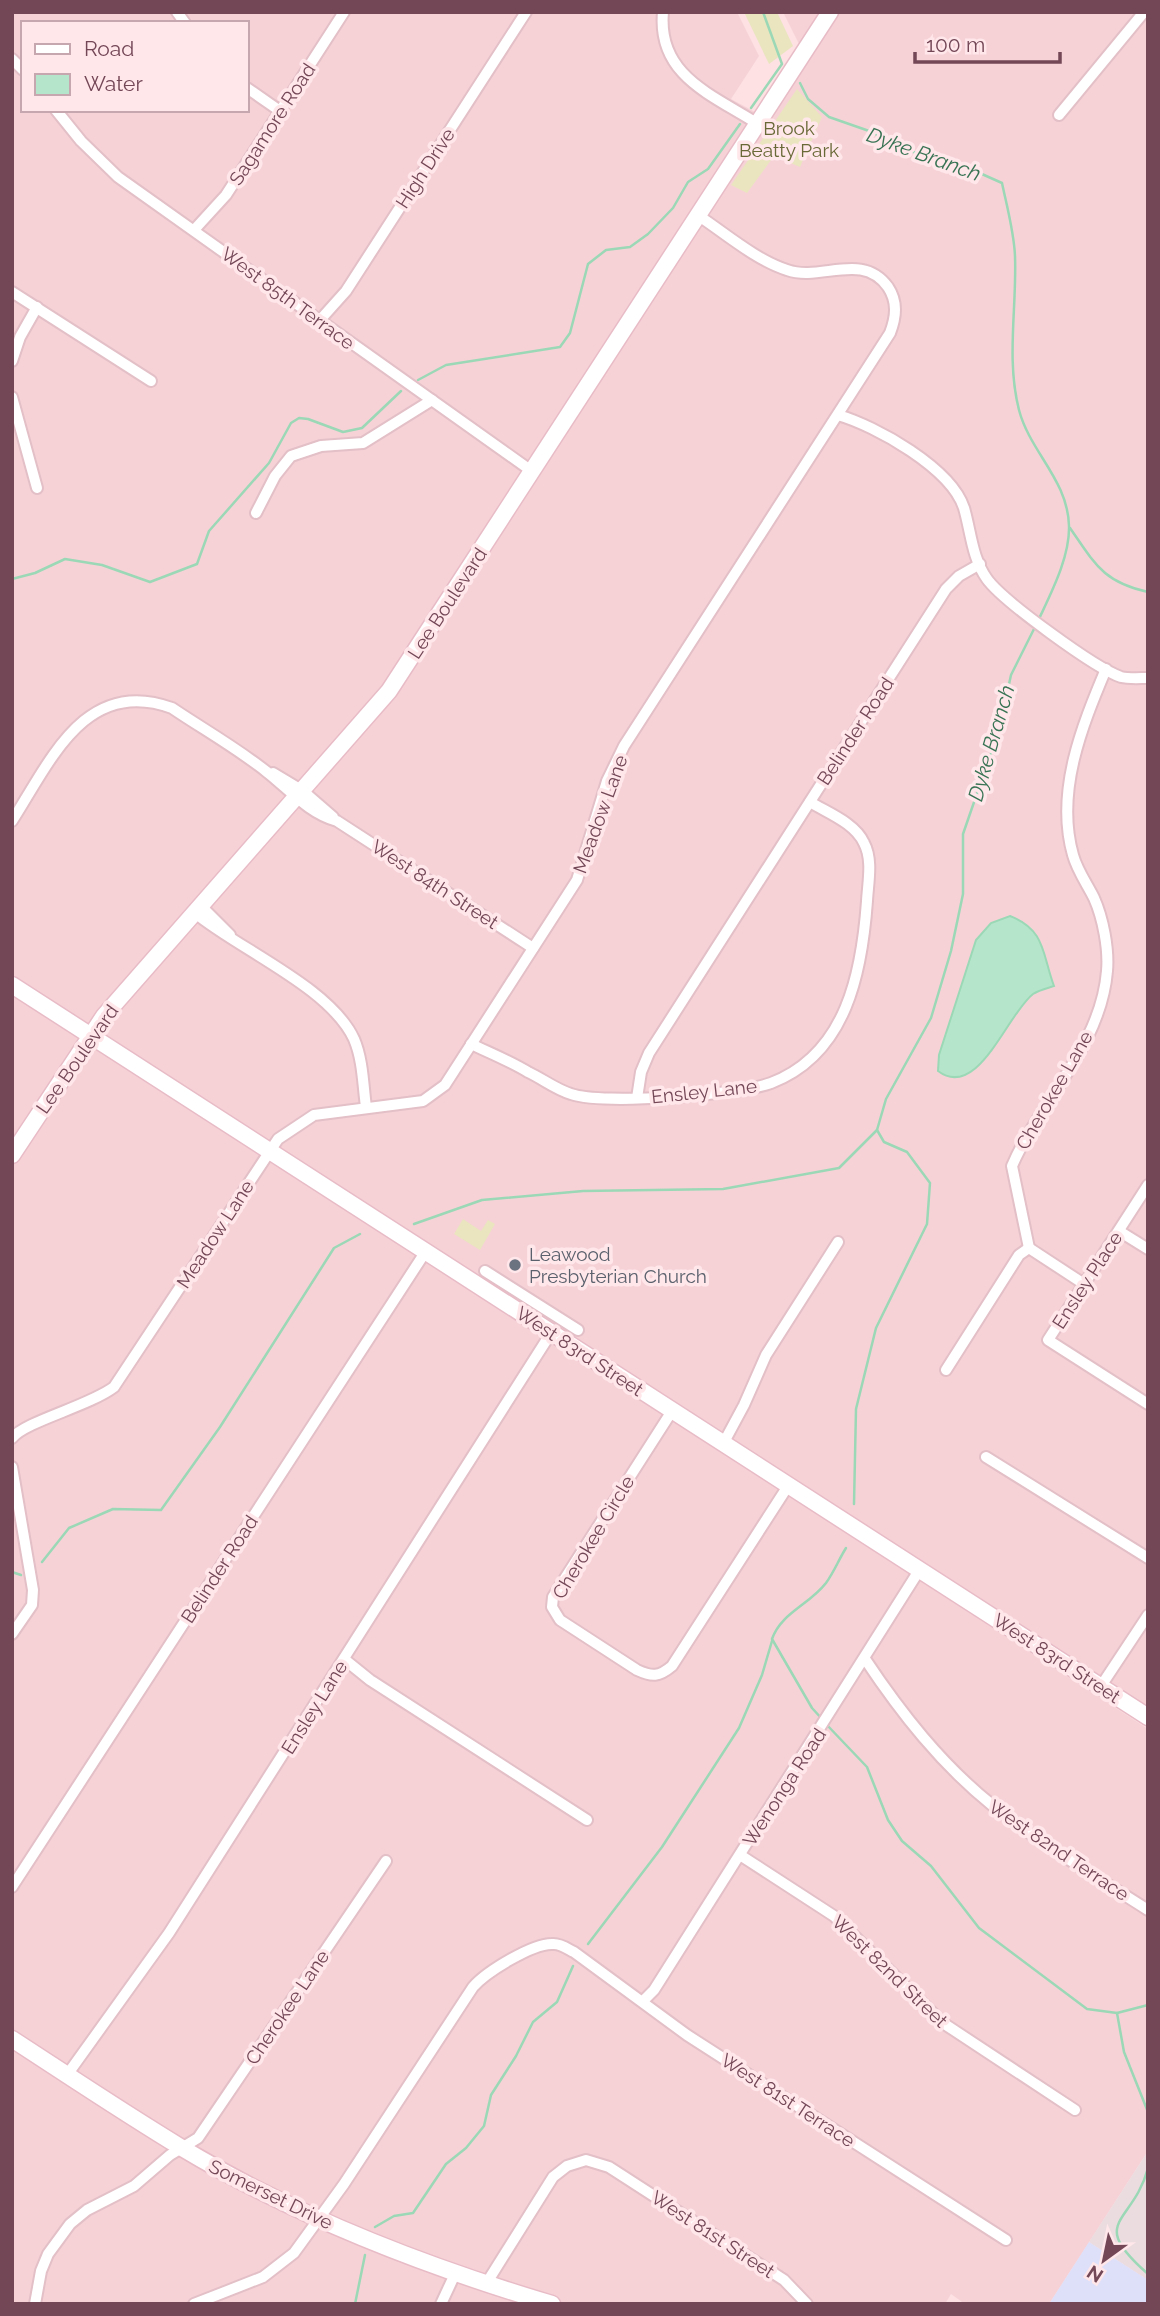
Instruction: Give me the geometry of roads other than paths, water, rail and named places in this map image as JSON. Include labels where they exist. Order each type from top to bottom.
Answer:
[{"type":"street","name":"Sagamore Road","points":[[194,230],[226,195],[344,12]]},
{"type":"street","name":"High Drive","points":[[320,320],[346,291],[526,12]]},
{"type":"street","points":[[663,12],[664,39],[674,67],[758,124]]},
{"type":"street","name":"Lee Boulevard","points":[[12,1155],[91,1033],[389,691],[830,12]]},
{"type":"street","points":[[1059,115],[1144,12]]},
{"type":"street","points":[[248,89],[280,111]]},
{"type":"street","name":"West 85th Terrace","points":[[58,112],[102,163],[533,472]]},
{"type":"street","name":"Meadow Lane","points":[[12,1438],[27,1427],[90,1403],[114,1387],[270,1149],[299,1122],[314,1115],[366,1107],[403,1105],[432,1096],[445,1085],[582,869],[615,761],[890,333],[895,320],[893,296],[886,285],[866,270],[853,267],[817,273],[787,270],[699,216]]},
{"type":"street","points":[[12,292],[151,381]]},
{"type":"street","points":[[12,361],[19,337],[37,307]]},
{"type":"street","points":[[12,397],[37,488]]},
{"type":"street","points":[[256,513],[275,476],[291,457],[321,446],[363,443],[432,400]]},
{"type":"street","points":[[838,415],[862,422],[936,470],[949,482],[964,508],[970,540],[979,564],[988,579],[1018,606],[1056,636],[1123,678],[1148,678]]},
{"type":"street","name":"Belinder Road","points":[[638,1098],[641,1072],[649,1053],[946,590],[959,576],[979,564]]},
{"type":"street","name":"Cherokee Lane","points":[[1029,1248],[1012,1166],[1087,1036],[1107,971],[1100,915],[1073,857],[1068,814],[1072,770],[1080,732],[1105,668]]},
{"type":"street","name":"West 84th Street","points":[[12,821],[63,743],[85,718],[107,706],[127,702],[165,706],[533,948]]},
{"type":"street","name":"Ensley Lane","points":[[471,1044],[568,1093],[602,1099],[739,1090],[771,1083],[792,1073],[813,1057],[839,1023],[861,965],[867,851],[857,832],[810,802]]},
{"type":"street","points":[[198,910],[315,996],[344,1023],[359,1054],[366,1107]]},
{"type":"street","name":"West 83rd Street","points":[[12,985],[91,1033],[1148,1717]]},
{"type":"street","name":"Ensley Place","points":[[1148,1185],[1048,1340],[1148,1404]]},
{"type":"street","points":[[1119,1231],[1148,1250]]},
{"type":"street","points":[[723,1444],[766,1355],[838,1242]]},
{"type":"street","points":[[946,1370],[1019,1255],[1029,1248],[1084,1284]]},
{"type":"street","name":"Belinder Road","points":[[12,1887],[426,1251]]},
{"type":"street","points":[[485,1271],[578,1330]]},
{"type":"street","name":"Ensley Lane","points":[[67,2075],[169,1933],[551,1333]]},
{"type":"street","name":"Cherokee Circle","points":[[672,1411],[553,1597],[552,1607],[560,1620],[637,1670],[650,1676],[662,1675],[672,1666],[788,1486]]},
{"type":"street","points":[[986,1457],[1148,1558]]},
{"type":"street","points":[[12,1467],[33,1590],[32,1605],[12,1634]]},
{"type":"street","name":"Wenonga Road","points":[[643,2001],[654,1990],[866,1659],[920,1569]]},
{"type":"street","points":[[1101,1686],[1148,1615]]},
{"type":"street","points":[[344,1659],[370,1680],[587,1820]]},
{"type":"street","name":"West 82nd Terrace","points":[[866,1659],[925,1740],[990,1804],[1035,1837],[1148,1910]]},
{"type":"street","name":"West 82nd Street","points":[[740,1855],[834,1916],[943,2023],[1075,2110]]},
{"type":"street","name":"Cherokee Lane","points":[[35,2304],[41,2271],[48,2254],[70,2224],[87,2210],[134,2186],[170,2155],[198,2138],[386,1861]]},
{"type":"street","name":"West 81st Terrace","points":[[319,2219],[481,1978],[542,1945],[555,1944],[575,1952],[687,2035],[1006,2240]]},
{"type":"street","name":"Somerset Drive","points":[[12,2039],[183,2149],[319,2219],[455,2274],[552,2304]]},
{"type":"street","name":"West 81st Street","points":[[486,2284],[559,2171],[586,2160],[613,2170],[784,2280],[807,2304]]},
{"type":"street","points":[[197,2303],[248,2284],[278,2267],[294,2252],[319,2219]]},
{"type":"street","points":[[441,2304],[455,2274]]},
{"type":"water","points":[[1010,916],[1022,922],[1037,936],[1054,986],[1033,994],[1023,1004],[979,1065],[966,1074],[952,1077],[938,1071],[939,1055],[976,940],[991,923]]},
{"type":"waterway","name":"Dyke Branch","points":[[751,108],[782,64],[763,12]]},
{"type":"waterway","name":"Dyke Branch","points":[[800,83],[808,99],[829,117],[872,132],[902,150],[946,158],[1002,183],[1015,256],[1015,391],[1024,425],[1062,494],[1069,526],[1063,562],[1038,621]]},
{"type":"waterway","points":[[418,380],[446,365],[560,347],[570,333],[588,264],[606,250],[630,247],[648,234],[673,208],[688,182],[708,169],[740,124]]},
{"type":"waterway","points":[[12,579],[35,573],[65,559],[102,565],[150,582],[197,564],[209,531],[269,463],[291,423],[299,418],[343,432],[362,428],[401,391]]},
{"type":"waterway","points":[[1070,528],[1094,561],[1110,577],[1148,592]]},
{"type":"waterway","name":"Dyke Branch","points":[[854,1504],[856,1409],[876,1328],[927,1224],[930,1183],[907,1152],[884,1142],[877,1130],[886,1099],[931,1018],[951,951],[963,894],[963,834],[999,730],[1011,675],[1035,627]]},
{"type":"waterway","points":[[414,1224],[482,1200],[583,1191],[723,1189],[839,1168],[877,1130]]},
{"type":"waterway","points":[[42,1562],[69,1528],[113,1509],[161,1510],[220,1427],[334,1248],[360,1234]]},
{"type":"waterway","points":[[822,1719],[812,1708],[772,1639],[782,1622],[826,1583],[846,1548]]},
{"type":"waterway","points":[[12,1572],[21,1575]]},
{"type":"waterway","points":[[588,1944],[662,1847],[739,1728],[762,1675],[772,1641]]},
{"type":"waterway","points":[[826,1724],[867,1767],[888,1820],[902,1841],[931,1866],[979,1928],[1087,2009],[1117,2013],[1148,2005]]},
{"type":"waterway","points":[[375,2227],[394,2216],[413,2213],[446,2164],[466,2148],[484,2126],[491,2095],[516,2056],[533,2022],[557,2002],[573,1966]]},
{"type":"waterway","points":[[1117,2013],[1124,2052],[1148,2112]]},
{"type":"waterway","points":[[1148,2168],[1141,2187],[1119,2222],[1117,2232],[1120,2243],[1148,2274]]},
{"type":"waterway","points":[[355,2304],[365,2255]]},
{"type":"place","name":"Leawood Presbyterian Church","points":[[515,1265]]},
{"type":"park label","name":"Brook Beatty Park","points":[[789,139]]}]
